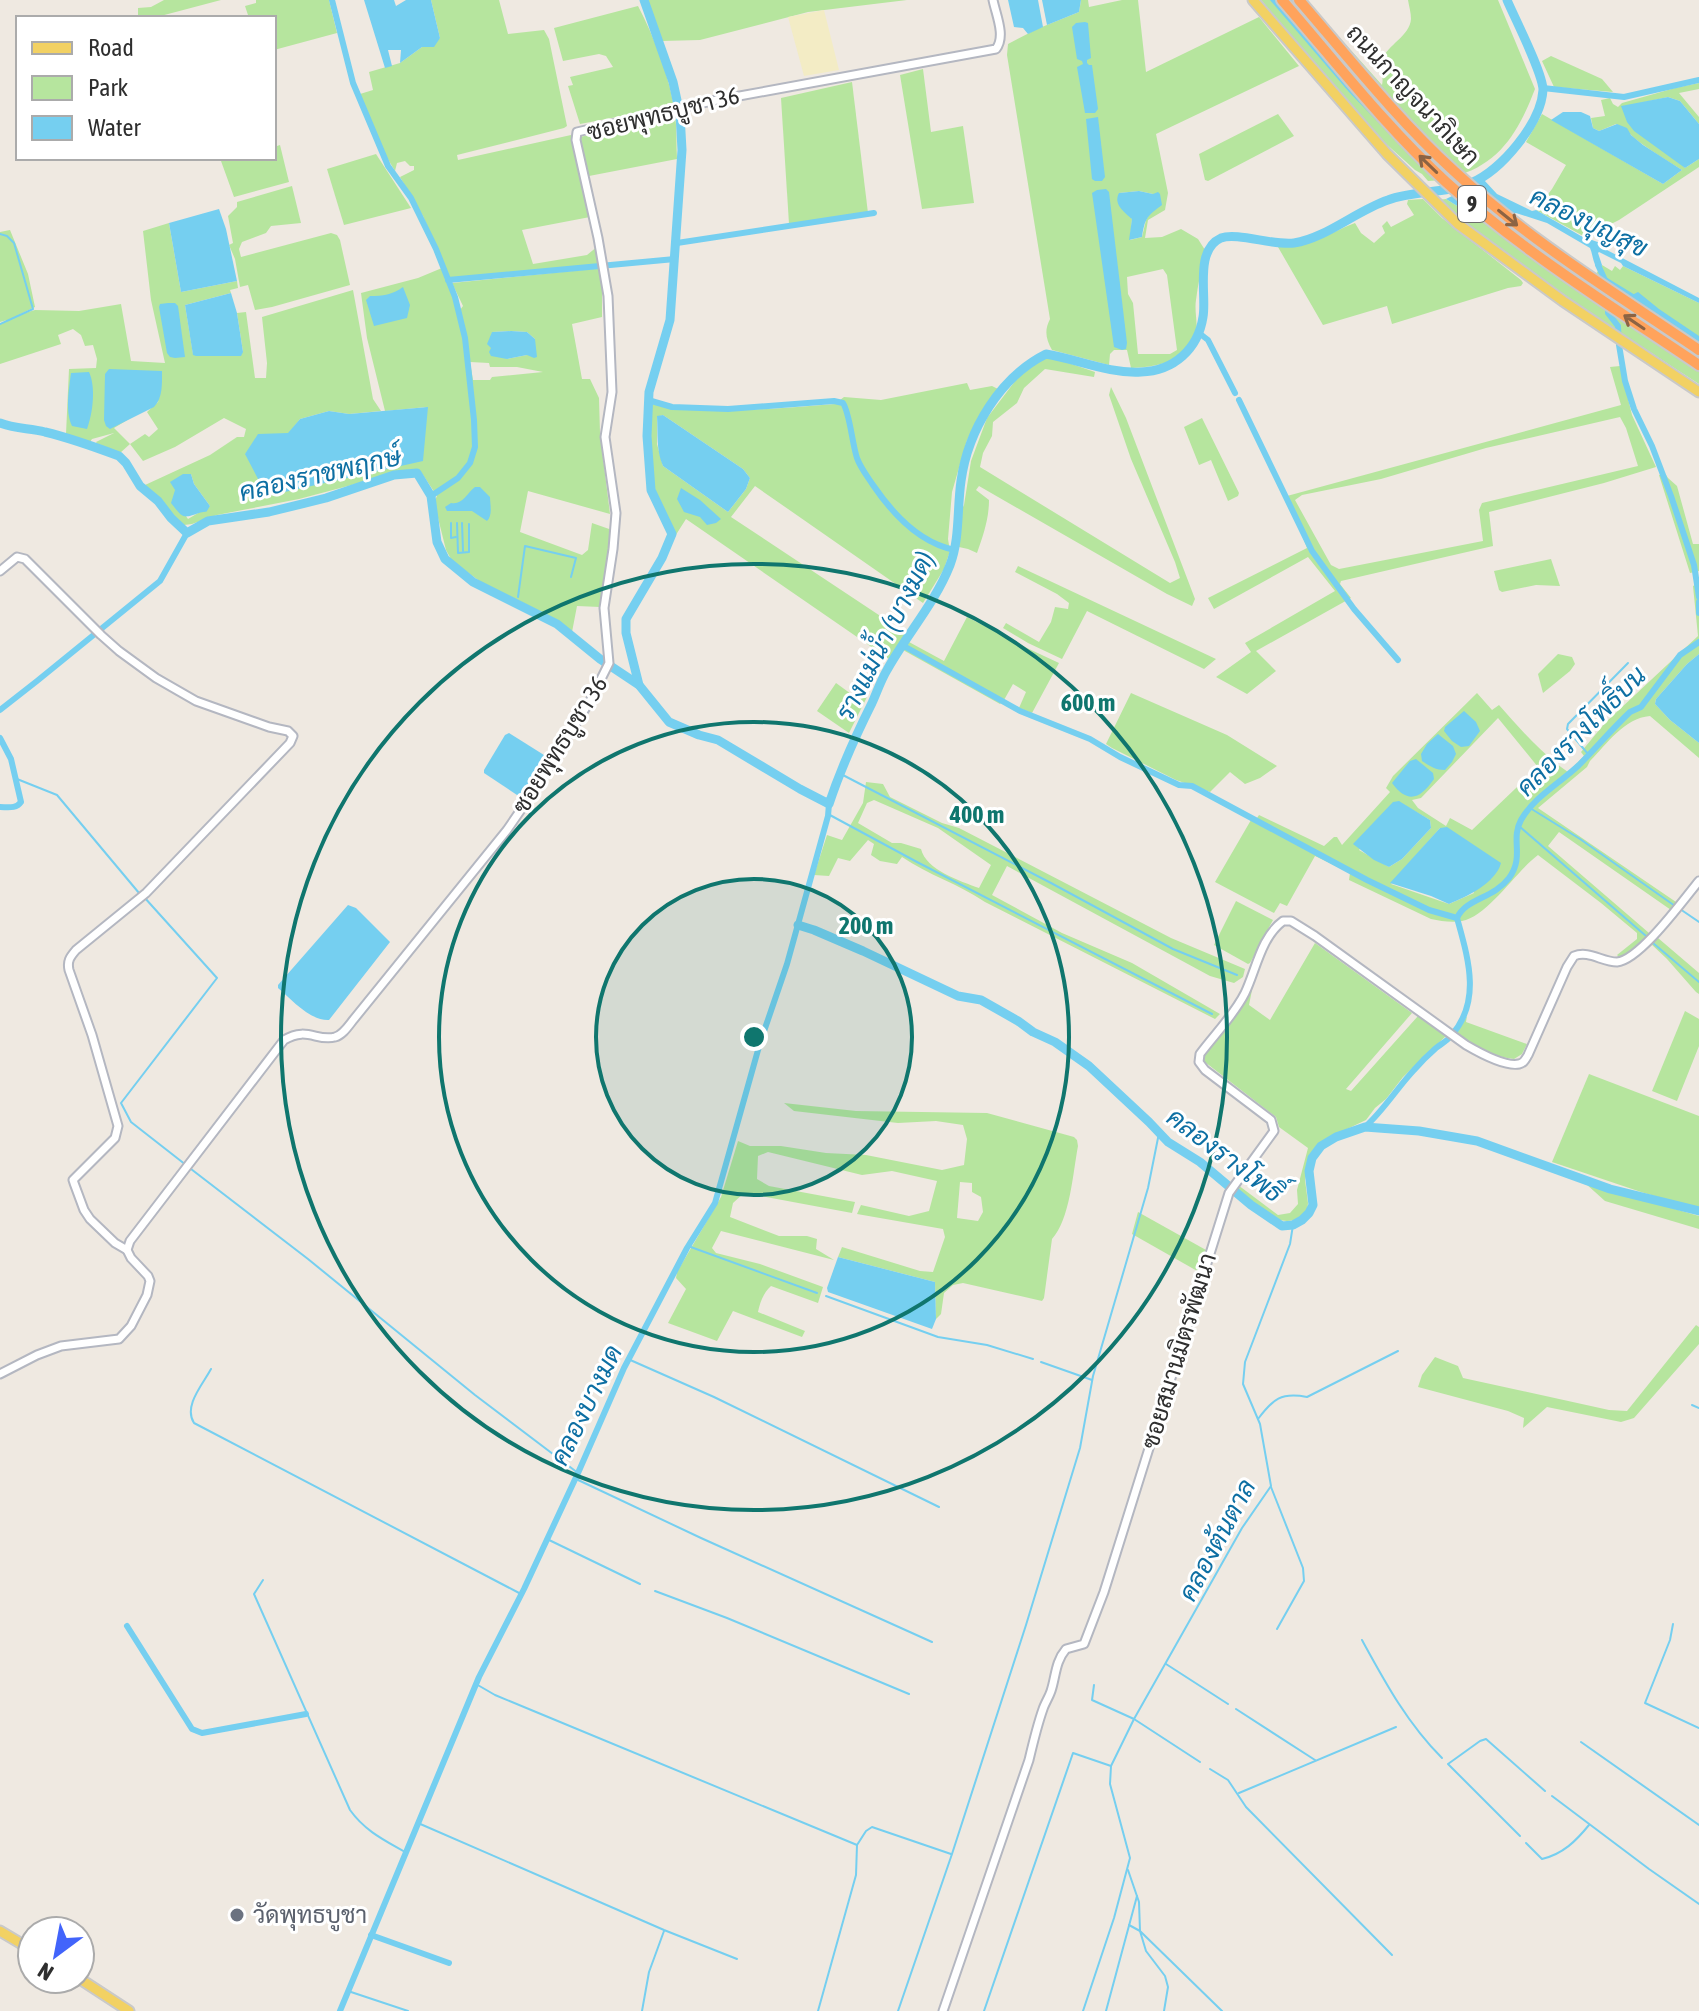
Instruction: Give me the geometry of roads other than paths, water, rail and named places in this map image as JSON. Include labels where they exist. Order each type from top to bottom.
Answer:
[{"type":"highway","name":"ถนนกาญจนาภิเษก","points":[[1282,0],[1395,130],[1448,184],[1516,241],[1699,365]]},
{"type":"highway","name":"ถนนกาญจนาภิเษก","points":[[1299,0],[1410,128],[1473,189],[1544,246],[1699,350]]},
{"type":"main road","points":[[1253,0],[1392,159],[1458,224],[1584,315],[1699,392]]},
{"type":"main road","points":[[96,1989],[129,2011]]},
{"type":"street","name":"ซอยพุทธบูชา 36","points":[[127,1250],[131,1240],[186,1166],[284,1040],[305,1033],[334,1038],[354,1019],[501,838],[590,701],[608,667],[604,607],[616,513],[605,437],[612,392],[608,296],[577,134],[765,91],[996,49],[1001,35],[993,0]]},
{"type":"street","points":[[0,571],[17,557],[25,559],[101,635],[156,678],[196,701],[288,731],[293,736],[290,743],[143,896],[76,950],[67,964],[92,1035],[118,1126],[115,1138],[73,1180],[90,1219],[127,1250],[148,1276],[150,1286],[136,1316],[119,1339],[61,1346],[0,1374]]},
{"type":"street","name":"ซอยสมานมิตรพัฒนา","points":[[943,2011],[1021,1784],[1051,1690],[1053,1674],[1064,1650],[1083,1645],[1104,1592],[1229,1193],[1275,1128],[1261,1111],[1199,1062],[1199,1057],[1245,992],[1273,930],[1283,921],[1291,921],[1459,1040],[1487,1057],[1517,1065],[1524,1063],[1571,959],[1579,954],[1615,962],[1627,959],[1647,943],[1699,881]]},
{"type":"water","points":[[364,0],[394,0],[396,6],[406,0],[431,0],[440,38],[434,47],[422,47],[400,63],[401,50],[388,50],[392,66],[385,68]]},
{"type":"water","points":[[1008,0],[1038,0],[1043,27],[1028,34],[1023,28],[1014,27]]},
{"type":"water","points":[[1042,0],[1081,0],[1079,12],[1047,25]]},
{"type":"water","points":[[1270,0],[1304,0],[1442,165],[1428,168],[1419,165],[1349,92]]},
{"type":"water","points":[[1088,23],[1091,58],[1087,63],[1092,65],[1098,109],[1095,113],[1085,113],[1077,67],[1083,64],[1077,59],[1072,27]]},
{"type":"water","points":[[1668,97],[1680,101],[1699,124],[1699,159],[1685,168],[1634,131],[1621,106]]},
{"type":"water","points":[[1563,112],[1581,112],[1590,116],[1593,128],[1599,131],[1617,124],[1627,128],[1643,145],[1682,170],[1663,184],[1551,120]]},
{"type":"water","points":[[1098,117],[1105,177],[1102,181],[1092,179],[1086,119]]},
{"type":"water","points":[[1484,180],[1497,194],[1603,244],[1603,248],[1699,298],[1699,303],[1599,252],[1602,265],[1599,270],[1590,248],[1547,223],[1516,213],[1486,224],[1446,199]]},
{"type":"water","points":[[1106,189],[1109,192],[1127,343],[1126,349],[1122,350],[1114,347],[1092,193]]},
{"type":"water","points":[[1158,192],[1162,205],[1148,218],[1142,237],[1129,240],[1132,219],[1117,201],[1119,193]]},
{"type":"water","points":[[219,209],[237,281],[181,292],[169,223]]},
{"type":"water","points":[[1596,274],[1630,296],[1638,292],[1699,336],[1699,371],[1588,298],[1584,291],[1587,281]]},
{"type":"water","points":[[403,287],[410,305],[407,318],[374,326],[366,300],[370,296],[395,292]]},
{"type":"water","points":[[231,293],[237,313],[241,356],[193,355],[185,305]]},
{"type":"water","points":[[175,303],[178,306],[185,357],[175,358],[167,353],[159,307],[160,304]]},
{"type":"water","points":[[492,332],[527,332],[535,339],[537,357],[527,355],[507,359],[491,356],[491,348],[487,344]]},
{"type":"water","points":[[109,369],[162,371],[160,395],[154,407],[110,429],[104,420],[105,374]]},
{"type":"water","points":[[89,372],[93,400],[87,429],[72,426],[68,400],[71,373]]},
{"type":"water","points":[[428,407],[423,461],[267,496],[245,454],[258,434],[288,433],[300,419],[329,411],[349,414]]},
{"type":"water","points":[[663,415],[743,469],[750,478],[746,489],[728,512],[663,466],[658,448],[657,416]]},
{"type":"water","points":[[183,474],[191,474],[194,484],[210,506],[206,512],[183,516],[171,503],[175,490],[170,482]]},
{"type":"water","points":[[475,487],[480,487],[490,497],[491,513],[487,521],[472,511],[447,511],[445,507],[461,501]]},
{"type":"water","points":[[681,488],[721,519],[707,525],[700,517],[684,512],[677,499]]},
{"type":"water","points":[[1699,654],[1699,743],[1655,704],[1656,699]]},
{"type":"water","points":[[1464,711],[1476,722],[1480,731],[1469,746],[1461,747],[1444,731]]},
{"type":"water","points":[[509,733],[545,758],[521,796],[484,773]]},
{"type":"water","points":[[1438,734],[1453,746],[1456,754],[1445,770],[1422,761],[1421,754]]},
{"type":"water","points":[[1416,759],[1433,773],[1434,779],[1424,791],[1409,796],[1392,783],[1410,761]]},
{"type":"water","points":[[1399,801],[1430,820],[1431,828],[1402,859],[1389,867],[1353,844],[1393,802]]},
{"type":"water","points":[[1447,827],[1501,863],[1493,877],[1480,888],[1449,904],[1390,883],[1440,828]]},
{"type":"water","points":[[348,905],[356,908],[390,942],[329,1020],[322,1019],[301,1008],[278,985]]},
{"type":"water","points":[[838,1257],[935,1282],[936,1319],[932,1329],[828,1292]]},
{"type":"waterway","points":[[332,0],[353,83],[388,166],[411,198],[436,249],[455,297],[465,338],[475,447],[470,463],[458,478],[431,496]]},
{"type":"waterway","name":"คลองราชพฤกษ์","points":[[639,685],[626,633],[626,619],[662,558],[672,534],[651,490],[647,436],[649,392],[670,320],[682,150],[680,114],[673,82],[644,0]]},
{"type":"waterway","name":"รางแม่น้ำ (บางมด)","points":[[0,423],[54,434],[119,456],[140,486],[187,533],[208,521],[269,512],[326,498],[394,475],[417,473],[431,496],[437,542],[445,559],[473,582],[557,624],[600,659],[639,685],[669,722],[718,740],[829,804],[885,674],[937,592],[950,565],[965,462],[979,424],[1001,391],[1014,376],[1046,354],[1129,372],[1153,371],[1174,363],[1190,348],[1200,329],[1204,308],[1204,263],[1207,252],[1221,238],[1286,243],[1306,240],[1388,200],[1461,186],[1495,168],[1527,131],[1541,103],[1543,90],[1534,59],[1507,0]]},
{"type":"waterway","points":[[1543,88],[1624,97],[1699,80]]},
{"type":"waterway","points":[[677,243],[874,213]]},
{"type":"waterway","points":[[0,234],[14,243],[33,309],[0,324]]},
{"type":"waterway","points":[[448,280],[675,259]]},
{"type":"waterway","name":"คลองรางโพธิ์บน","points":[[1598,265],[1607,287]]},
{"type":"waterway","points":[[1605,280],[1636,299]]},
{"type":"waterway","name":"คลองรางโพธิ์บน","points":[[1608,306],[1608,313],[1618,326],[1625,381],[1671,496],[1694,565],[1699,597]]},
{"type":"waterway","points":[[1199,333],[1208,340],[1235,393]]},
{"type":"waterway","points":[[648,400],[672,407],[728,409],[834,401],[843,403],[858,461],[881,496],[918,534],[955,550]]},
{"type":"waterway","points":[[1239,400],[1312,551],[1354,609],[1398,660]]},
{"type":"waterway","points":[[451,523],[451,538],[456,537]]},
{"type":"waterway","points":[[457,523],[458,553],[469,552],[469,524]]},
{"type":"waterway","points":[[462,523],[463,551]]},
{"type":"waterway","points":[[0,710],[160,581],[187,533]]},
{"type":"waterway","points":[[518,597],[525,546],[576,558],[571,577]]},
{"type":"waterway","name":"คลองรางโพธิ์บน","points":[[1699,602],[1699,613]]},
{"type":"waterway","name":"คลองรางโพธิ์บน","points":[[1365,1127],[1417,1067],[1461,1023],[1467,1008],[1470,979],[1457,918],[1467,906],[1503,885],[1509,878],[1516,862],[1521,820],[1540,797],[1579,765],[1630,712],[1641,707],[1680,655],[1699,642]]},
{"type":"waterway","points":[[902,645],[1020,711],[1090,739],[1179,785],[1192,786],[1367,880],[1429,910],[1457,918]]},
{"type":"waterway","points":[[1588,754],[1567,729],[1568,724],[1628,663]]},
{"type":"waterway","points":[[0,738],[11,759],[21,802],[14,807],[0,807]]},
{"type":"waterway","points":[[839,773],[1173,949],[1237,975]]},
{"type":"waterway","points":[[17,779],[57,795],[139,893]]},
{"type":"waterway","name":"คลองบางมด","points":[[340,2011],[479,1677],[524,1589],[624,1368],[687,1248],[715,1203],[760,1043],[787,964],[829,804]]},
{"type":"waterway","points":[[1530,808],[1675,906]]},
{"type":"waterway","points":[[828,814],[1212,1014]]},
{"type":"waterway","points":[[1519,826],[1646,936]]},
{"type":"waterway","points":[[144,897],[217,978],[121,1103],[131,1122],[186,1165]]},
{"type":"waterway","points":[[1680,909],[1699,922]]},
{"type":"waterway","name":"คลองรางโพธิ์","points":[[798,925],[863,951],[958,996],[981,1000],[1055,1042],[1089,1066],[1168,1142],[1200,1162],[1251,1205],[1282,1226],[1302,1220],[1313,1205],[1309,1171],[1312,1158],[1321,1146],[1365,1127],[1419,1131],[1477,1141],[1610,1189],[1699,1211]]},
{"type":"waterway","points":[[1653,943],[1699,982]]},
{"type":"waterway","points":[[898,2011],[952,1854],[1080,1448],[1093,1376],[1148,1188],[1159,1133]]},
{"type":"waterway","points":[[191,1169],[578,1473]]},
{"type":"waterway","name":"คลองต้นตาล","points":[[984,2011],[1073,1753],[1111,1766],[1134,1719],[1242,1528],[1271,1486],[1260,1424],[1243,1384],[1245,1362],[1290,1244],[1293,1225]]},
{"type":"waterway","points":[[688,1246],[817,1293]]},
{"type":"waterway","points":[[826,1296],[938,1337],[987,1345],[1033,1359]]},
{"type":"waterway","points":[[1258,1419],[1268,1406],[1284,1396],[1307,1397],[1398,1351]]},
{"type":"waterway","points":[[628,1359],[714,1397],[939,1507]]},
{"type":"waterway","points":[[1041,1362],[1092,1380]]},
{"type":"waterway","points":[[211,1369],[192,1402],[194,1423],[521,1594]]},
{"type":"waterway","points":[[1692,1405],[1699,1408]]},
{"type":"waterway","points":[[576,1479],[932,1642]]},
{"type":"waterway","points":[[1271,1487],[1303,1568],[1304,1581],[1277,1629]]},
{"type":"waterway","points":[[547,1539],[640,1584]]},
{"type":"waterway","points":[[263,1580],[254,1594],[350,1810],[368,1829],[405,1852]]},
{"type":"waterway","points":[[655,1591],[909,1694]]},
{"type":"waterway","points":[[1673,1624],[1670,1640],[1645,1703],[1699,1728]]},
{"type":"waterway","points":[[127,1626],[192,1729],[202,1733],[306,1714]]},
{"type":"waterway","points":[[1362,1640],[1407,1716],[1442,1758]]},
{"type":"waterway","points":[[1166,1664],[1228,1704]]},
{"type":"waterway","points":[[476,1684],[495,1695],[857,1845]]},
{"type":"waterway","points":[[1094,1685],[1092,1700],[1134,1719],[1200,1762]]},
{"type":"waterway","points":[[1236,1709],[1315,1760]]},
{"type":"waterway","points":[[1239,1793],[1396,1727]]},
{"type":"waterway","points":[[1520,1836],[1448,1764],[1486,1739],[1545,1791]]},
{"type":"waterway","points":[[1581,1742],[1699,1825]]},
{"type":"waterway","name":"คลองต้นตาล","points":[[1083,2011],[1130,1858],[1110,1784],[1111,1766]]},
{"type":"waterway","points":[[1210,1769],[1228,1780],[1246,1807],[1392,1955]]},
{"type":"waterway","points":[[1552,1796],[1699,1904]]},
{"type":"waterway","points":[[418,1823],[737,1959]]},
{"type":"waterway","points":[[1526,1843],[1542,1859],[1568,1846],[1589,1825]]},
{"type":"waterway","points":[[818,2011],[856,1875],[857,1845],[866,1831],[872,1827],[951,1854]]},
{"type":"waterway","points":[[1128,1870],[1139,1902],[1140,1931],[1146,1951],[1165,1976],[1168,1987],[1164,2011]]},
{"type":"waterway","points":[[1106,2011],[1137,1896]]},
{"type":"waterway","points":[[1129,1925],[1140,1931],[1222,2011]]},
{"type":"waterway","points":[[642,2011],[649,1972],[664,1931]]},
{"type":"waterway","points":[[371,1935],[449,1963]]},
{"type":"waterway","points":[[348,1991],[408,2011]]},
{"type":"place","name":"วัดพุทธบูชา","points":[[237,1915]]},
{"type":"water label","name":"คลองบุญสุข","points":[[1589,222]]}]
